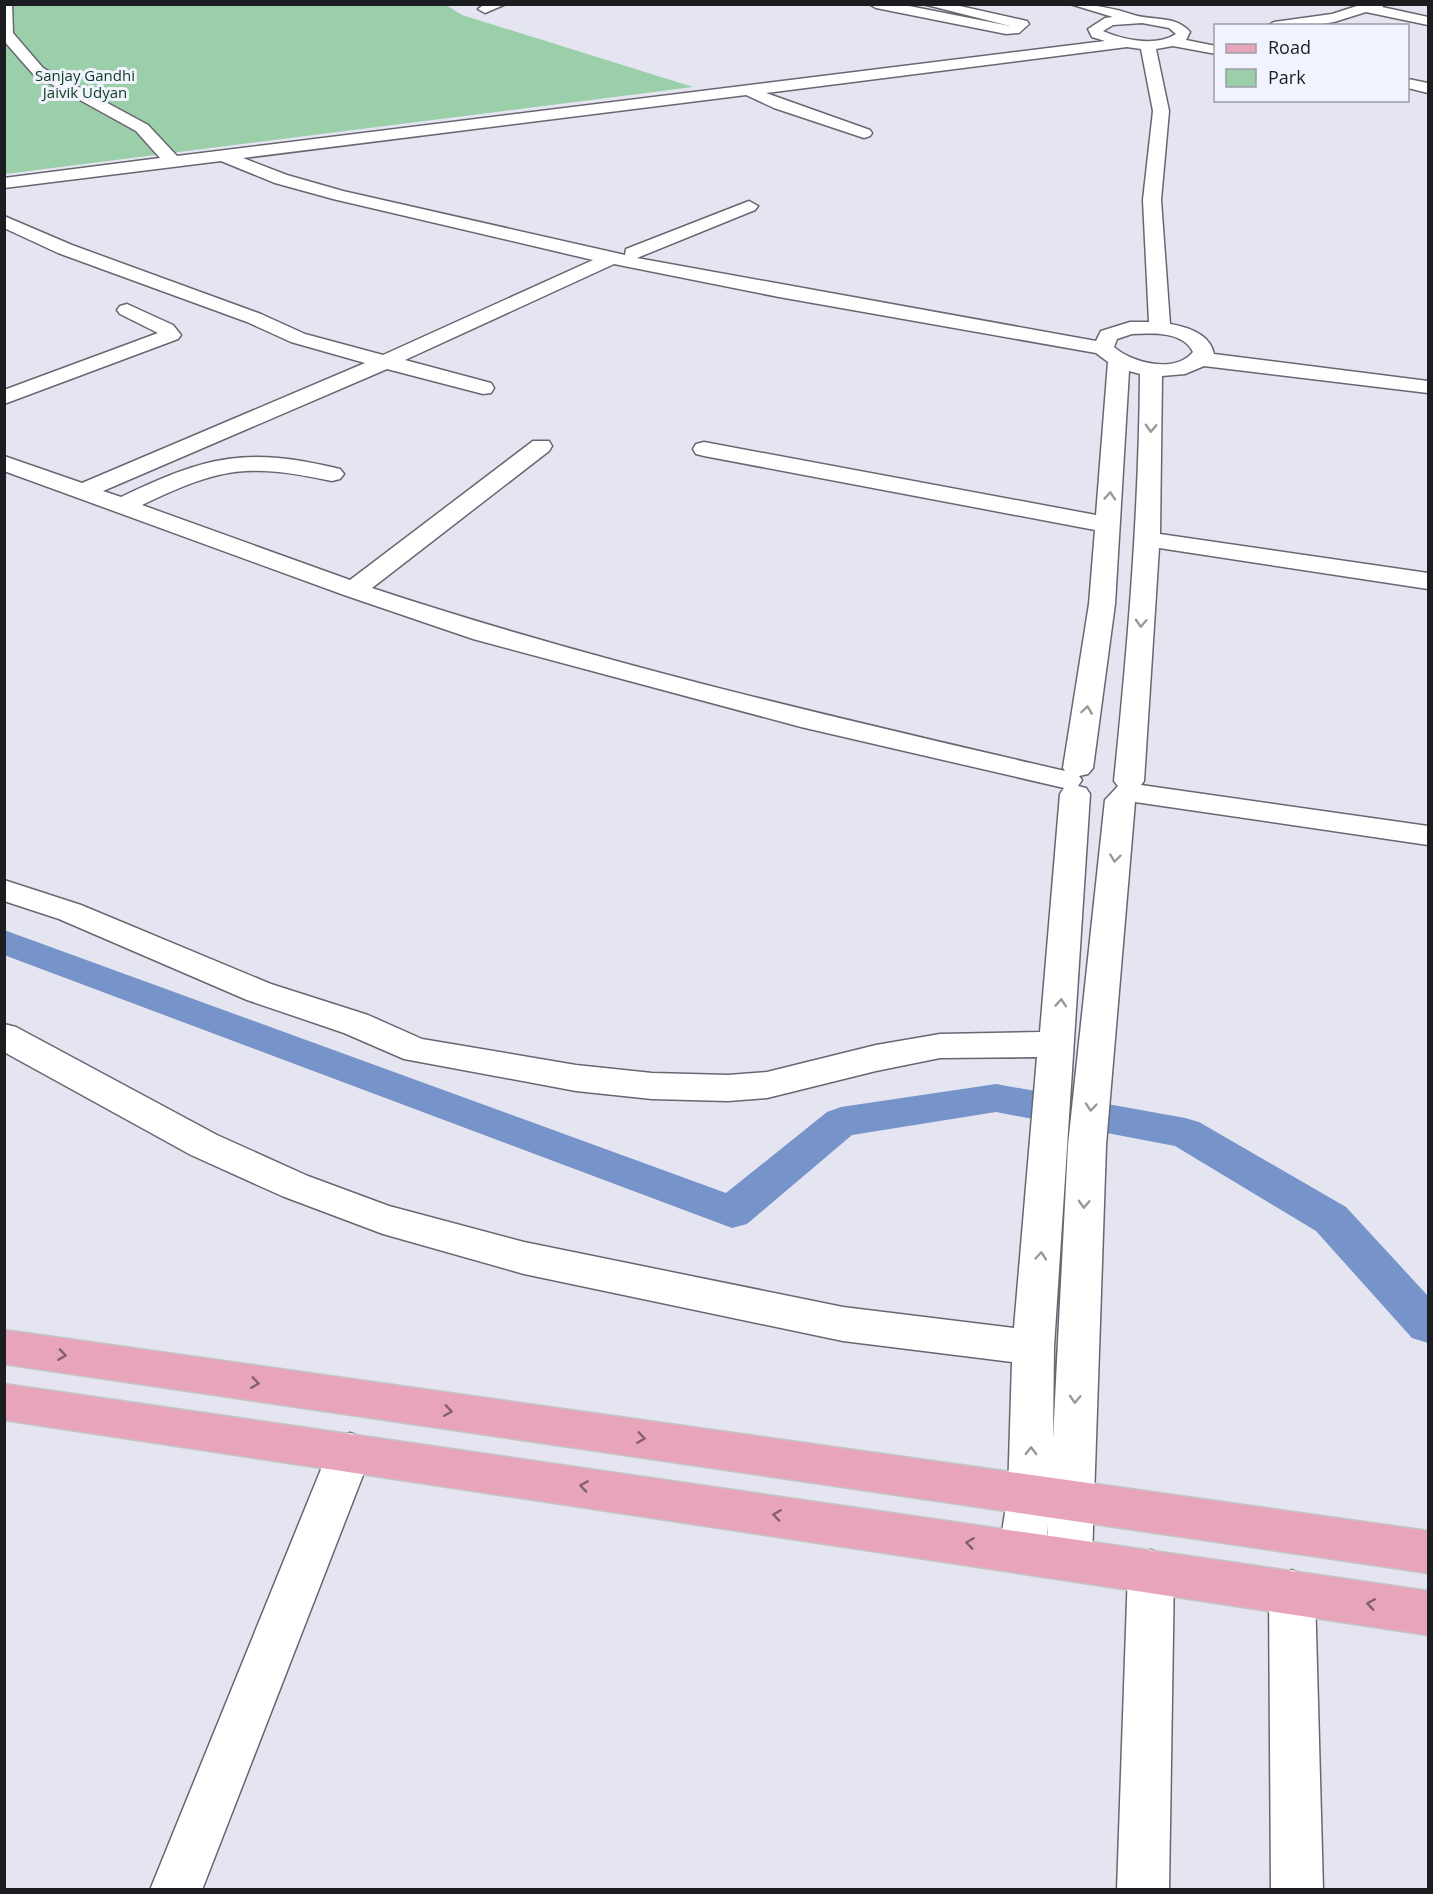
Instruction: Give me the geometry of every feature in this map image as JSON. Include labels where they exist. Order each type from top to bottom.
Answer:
[{"type":"main road","points":[[4,1347],[1428,1552]]},
{"type":"main road","points":[[4,1402],[1022,1551],[1428,1613]]},
{"type":"street","points":[[5,4],[6,34],[38,71],[142,128],[171,158]]},
{"type":"street","points":[[485,9],[499,4]]},
{"type":"street","points":[[876,4],[1006,30],[1026,28],[1018,22],[930,4]]},
{"type":"street","points":[[1077,4],[1142,19],[1193,27]]},
{"type":"street","points":[[1158,4],[1169,24],[1183,32],[1176,40]]},
{"type":"street","points":[[1289,24],[1334,18],[1399,4]]},
{"type":"street","points":[[1321,24],[1376,8],[1428,21]]},
{"type":"street","points":[[977,25],[995,17]]},
{"type":"street","points":[[1142,19],[1118,20],[1099,24],[1095,28],[1097,34],[1106,37],[1126,43],[1148,45],[1176,40],[1214,38]]},
{"type":"street","points":[[1063,36],[1085,40]]},
{"type":"street","points":[[4,175],[219,153],[1106,37]]},
{"type":"street","points":[[1176,40],[1214,50]]},
{"type":"street","points":[[247,149],[1126,43]]},
{"type":"street","points":[[1148,45],[1161,111],[1152,200],[1160,329]]},
{"type":"street","points":[[1409,84],[1428,88]]},
{"type":"street","points":[[748,90],[780,105],[864,133]]},
{"type":"street","points":[[247,149],[279,168],[460,215],[633,254],[963,315],[1110,348],[1151,369],[1182,368],[1202,353],[1428,375]]},
{"type":"street","points":[[219,153],[254,169],[323,190],[611,258],[857,305],[1110,348]]},
{"type":"street","points":[[4,183],[171,158]]},
{"type":"street","points":[[633,254],[748,206]]},
{"type":"street","points":[[4,221],[65,249],[254,318],[298,338],[382,363],[483,388]]},
{"type":"street","points":[[81,492],[382,363],[575,277],[611,258]]},
{"type":"street","points":[[4,398],[171,335],[166,329],[127,310]]},
{"type":"street","points":[[1022,1551],[1050,1497],[1069,1142],[1057,1053],[1074,781],[1102,604],[1108,525],[1110,348],[1130,328],[1160,329],[1187,336],[1202,353],[1428,387]]},
{"type":"street","points":[[1069,1558],[1050,1497],[1033,1347],[1069,1142],[1094,1068],[1138,681],[1152,425],[1151,369]]},
{"type":"street","points":[[353,590],[541,446]]},
{"type":"street","points":[[704,448],[1108,525]]},
{"type":"street","points":[[4,463],[353,590],[482,633],[789,715],[1074,781]]},
{"type":"street","points":[[120,507],[188,475],[233,463],[280,464],[332,474]]},
{"type":"street","points":[[1146,539],[1428,581]]},
{"type":"street","points":[[1074,781],[1089,766],[1107,767],[1122,774],[1126,791]]},
{"type":"street","points":[[1126,791],[1428,836]]},
{"type":"street","points":[[4,890],[70,912],[259,992],[356,1024],[416,1050],[576,1078],[652,1086],[728,1088],[778,1083],[876,1058],[939,1046],[1057,1053]]},
{"type":"street","points":[[4,1036],[204,1145],[295,1186],[383,1219],[524,1258],[843,1324],[1033,1347]]},
{"type":"street","points":[[176,1890],[350,1452]]},
{"type":"street","points":[[1143,1890],[1151,1571]]},
{"type":"street","points":[[1292,1592],[1297,1890]]},
{"type":"green space","name":"Sanjay Gandhi Jaivik Udyan","points":[[4,5],[446,5],[462,15],[693,87],[5,174]]},
{"type":"waterway","points":[[4,942],[732,1212],[841,1122],[996,1098],[1185,1133],[1331,1219],[1428,1325]]}]
